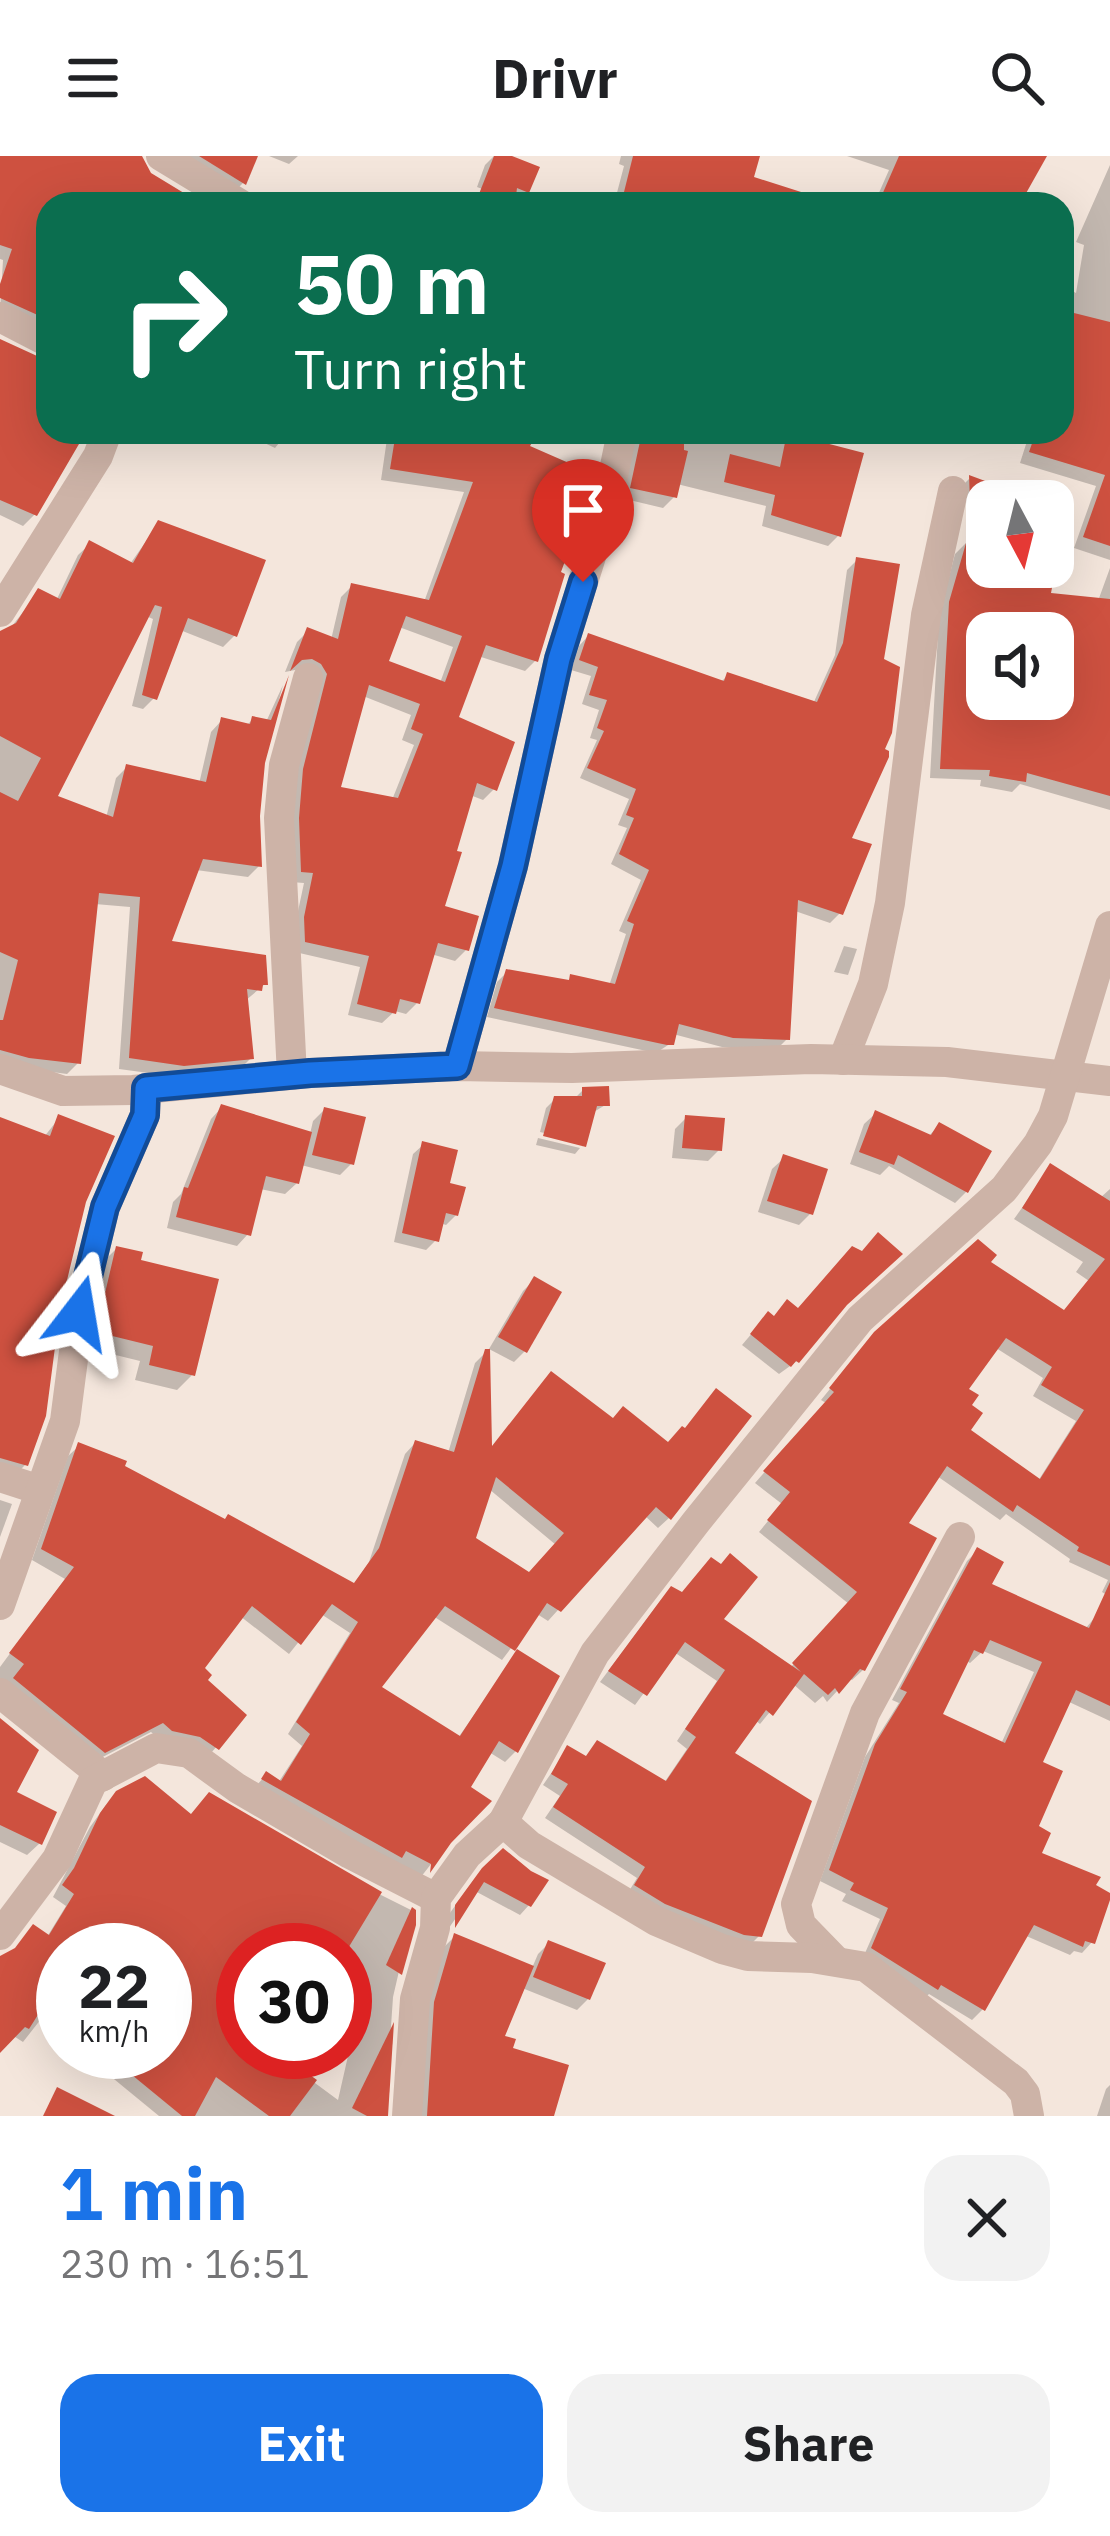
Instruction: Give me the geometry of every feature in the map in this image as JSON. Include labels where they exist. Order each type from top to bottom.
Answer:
[{"type":"street","points":[[161,156],[220,192]]},
{"type":"street","points":[[0,316],[36,336]]},
{"type":"street","points":[[0,612],[102,444]]},
{"type":"street","points":[[457,1066],[513,866],[559,659],[607,505],[620,444]]},
{"type":"street","points":[[844,1060],[873,984],[890,903],[926,615],[953,491]]},
{"type":"street","points":[[292,1075],[279,818],[284,765],[308,677]]},
{"type":"street","points":[[407,2116],[415,2000],[435,1928],[436,1898],[466,1855],[502,1822],[595,1653],[860,1319],[1004,1189],[1038,1144],[1053,1116],[1110,926]]},
{"type":"street","points":[[0,1069],[63,1091],[457,1066],[572,1068],[844,1060],[947,1062],[1110,1081]]},
{"type":"street","points":[[0,1605],[65,1421],[79,1313],[105,1207],[145,1115],[146,1088]]},
{"type":"street","points":[[0,1477],[40,1490]]},
{"type":"street","points":[[836,1961],[801,1925],[796,1904],[865,1713],[960,1537]]},
{"type":"street","points":[[0,1693],[103,1776]]},
{"type":"street","points":[[0,1935],[57,1859],[93,1781],[156,1748],[189,1753],[237,1788],[436,1898]]},
{"type":"street","points":[[502,1822],[529,1844],[656,1921],[722,1949],[748,1956],[866,1967],[1012,2078],[1025,2094],[1029,2116]]},
{"type":"building","points":[[0,156],[142,156],[151,173],[182,192],[36,192],[36,314],[0,298],[12,249],[0,245]]},
{"type":"building","points":[[199,156],[258,156],[246,185]]},
{"type":"building","points":[[494,156],[512,156],[540,167],[529,192],[517,188],[516,192],[480,192]]},
{"type":"building","points":[[633,156],[760,156],[754,177],[801,192],[624,192]]},
{"type":"building","points":[[899,156],[1047,156],[1027,192],[883,192]]},
{"type":"building","points":[[1074,313],[1110,322],[1110,546],[1083,537],[1105,475],[1029,452],[1032,444],[1074,444]]},
{"type":"building","points":[[0,339],[36,356],[36,444],[79,444],[37,516],[0,500]]},
{"type":"building","points":[[394,444],[531,444],[594,474],[570,538],[561,572],[565,574],[538,662],[486,645],[459,717],[515,742],[497,791],[477,783],[457,851],[462,852],[445,906],[479,916],[469,951],[438,943],[420,1004],[400,999],[396,1014],[357,1004],[369,956],[305,942],[304,917],[313,873],[301,872],[303,769],[327,674],[312,659],[302,660],[290,671],[307,627],[338,639],[351,583],[429,600],[473,482],[390,469]],"holes":[[[406,616],[462,636],[445,682],[389,661]],[[369,685],[420,704],[411,729],[423,734],[398,798],[341,787]]]},
{"type":"building","points":[[639,444],[684,444],[688,451],[677,498],[630,488]]},
{"type":"building","points":[[785,444],[829,444],[864,453],[841,537],[771,515],[775,495],[724,482],[730,454],[780,467]]},
{"type":"building","points":[[158,520],[266,560],[237,637],[188,618],[157,700],[142,695],[162,607],[155,605],[58,796],[113,817],[126,764],[206,782],[221,717],[250,724],[252,716],[271,720],[289,675],[265,763],[262,867],[203,859],[172,941],[266,955],[268,985],[262,991],[247,989],[254,1059],[184,1066],[129,1058],[140,897],[99,893],[81,1064],[29,1058],[0,1050],[0,1020],[18,960],[0,952],[0,792],[18,801],[41,758],[0,736],[0,631],[16,623],[38,588],[60,599],[89,540],[133,563]]},
{"type":"building","points":[[966,543],[966,588],[1052,588],[1051,593],[1110,599],[1110,796],[1027,773],[1026,782],[989,776],[990,770],[940,769],[949,602]]},
{"type":"building","points":[[856,557],[900,564],[884,659],[900,667],[892,733],[885,749],[889,757],[852,838],[872,844],[843,915],[798,900],[790,1040],[733,1038],[679,1024],[674,1045],[667,1045],[494,1008],[506,969],[569,980],[570,974],[615,984],[634,924],[627,921],[649,870],[619,854],[634,818],[626,815],[636,789],[587,768],[604,731],[597,728],[607,700],[589,695],[598,667],[579,660],[588,633],[724,681],[727,672],[817,702],[843,643]]},
{"type":"building","points":[[609,1086],[610,1106],[597,1106],[586,1147],[543,1136],[554,1096],[582,1096],[582,1087]]},
{"type":"building","points":[[221,1104],[312,1132],[299,1184],[266,1176],[251,1236],[176,1217],[184,1187],[188,1188]]},
{"type":"building","points":[[324,1107],[366,1117],[354,1165],[312,1155]]},
{"type":"building","points":[[875,1110],[931,1135],[939,1122],[992,1151],[968,1193],[898,1155],[894,1165],[859,1152]]},
{"type":"building","points":[[58,1114],[115,1136],[86,1202],[60,1309],[46,1416],[28,1466],[0,1458],[0,1117],[50,1136]]},
{"type":"building","points":[[685,1115],[725,1118],[722,1151],[682,1148]]},
{"type":"building","points":[[422,1141],[458,1150],[450,1183],[466,1187],[458,1216],[446,1213],[439,1242],[402,1233]]},
{"type":"building","points":[[783,1154],[828,1169],[813,1215],[767,1201]]},
{"type":"building","points":[[1050,1163],[1110,1201],[1110,1566],[1077,1551],[1079,1547],[1017,1505],[1013,1512],[947,1466],[909,1523],[937,1538],[865,1671],[860,1669],[839,1694],[835,1688],[828,1695],[804,1674],[773,1716],[766,1710],[735,1753],[812,1801],[762,1937],[744,1935],[665,1904],[634,1885],[645,1867],[553,1807],[568,1784],[551,1774],[567,1745],[586,1756],[597,1740],[666,1781],[696,1737],[685,1729],[725,1670],[685,1642],[647,1696],[608,1671],[671,1586],[682,1592],[711,1557],[721,1564],[730,1553],[758,1577],[724,1619],[801,1672],[792,1663],[857,1592],[767,1520],[790,1492],[763,1471],[834,1392],[829,1388],[874,1332],[978,1239],[997,1255],[991,1262],[1064,1310],[1105,1259],[1022,1208]],"holes":[[[1006,1338],[1052,1367],[1041,1385],[1084,1410],[1040,1479],[971,1430],[983,1413],[972,1405],[979,1395],[969,1389]]]},
{"type":"building","points":[[878,1232],[903,1254],[847,1305],[799,1363],[791,1367],[750,1334],[768,1311],[774,1316],[787,1299],[798,1308],[852,1246],[862,1251]]},
{"type":"building","points":[[116,1246],[143,1252],[141,1260],[219,1279],[195,1376],[149,1365],[153,1346],[96,1332]]},
{"type":"building","points":[[534,1276],[562,1292],[527,1353],[498,1337]]},
{"type":"building","points":[[485,1349],[490,1349],[492,1446],[551,1371],[613,1418],[623,1406],[668,1442],[716,1388],[752,1416],[671,1520],[656,1507],[561,1612],[547,1603],[515,1651],[445,1606],[382,1687],[460,1736],[517,1649],[560,1676],[518,1753],[499,1741],[471,1787],[492,1801],[451,1843],[430,1873],[431,1864],[406,1851],[402,1858],[261,1779],[266,1771],[281,1781],[310,1734],[296,1722],[358,1622],[332,1604],[301,1645],[252,1606],[205,1668],[212,1675],[208,1680],[247,1715],[219,1750],[163,1723],[105,1753],[13,1678],[24,1664],[9,1653],[74,1567],[41,1549],[78,1442],[127,1461],[125,1466],[225,1519],[228,1514],[354,1583],[379,1548],[415,1440],[454,1452]],"holes":[[[496,1477],[564,1533],[529,1572],[476,1538]]]},
{"type":"building","points":[[977,1547],[1004,1562],[992,1584],[1089,1628],[1110,1582],[1110,1706],[1076,1690],[1043,1762],[1063,1771],[1039,1826],[1051,1833],[1042,1853],[1101,1877],[1096,1885],[1110,1893],[1110,1900],[1095,1944],[1085,1941],[1083,1947],[1034,1925],[985,2011],[941,1985],[938,1990],[871,1948],[888,1908],[850,1890],[854,1883],[829,1870],[875,1744],[907,1692],[900,1689]],"holes":[[[990,1640],[1042,1662],[1005,1743],[943,1714],[974,1650],[983,1654]]]},
{"type":"building","points":[[0,1718],[39,1750],[17,1792],[57,1812],[42,1845],[0,1825]]},
{"type":"building","points":[[145,1776],[191,1814],[209,1792],[382,1892],[363,1923],[216,1923],[216,2077],[195,2116],[182,2116],[137,2079],[192,2079],[192,1923],[56,1923],[74,1894],[62,1885],[116,1791]]},
{"type":"building","points":[[503,1848],[549,1880],[531,1907],[484,1882],[455,1928],[455,1905]]},
{"type":"building","points":[[412,1907],[416,1925],[402,1975],[386,1965]]},
{"type":"building","points":[[33,1924],[36,2018],[0,2053],[0,1956],[15,1948]]},
{"type":"building","points":[[454,1933],[534,1966],[505,2036],[516,2039],[513,2048],[569,2065],[554,2116],[427,2116],[434,2002]]},
{"type":"building","points":[[548,1940],[606,1963],[590,2000],[533,1977]]},
{"type":"building","points":[[394,2022],[388,2116],[367,2116],[352,2108],[366,2079],[372,2079],[372,2067]]},
{"type":"building","points":[[219,2079],[317,2080],[290,2116],[269,2116]]},
{"type":"building","points":[[57,2087],[115,2116],[43,2116]]},
{"type":"route","points":[[79,1313],[105,1207],[145,1115],[146,1088],[457,1066],[513,866],[559,659],[583,582]]}]
